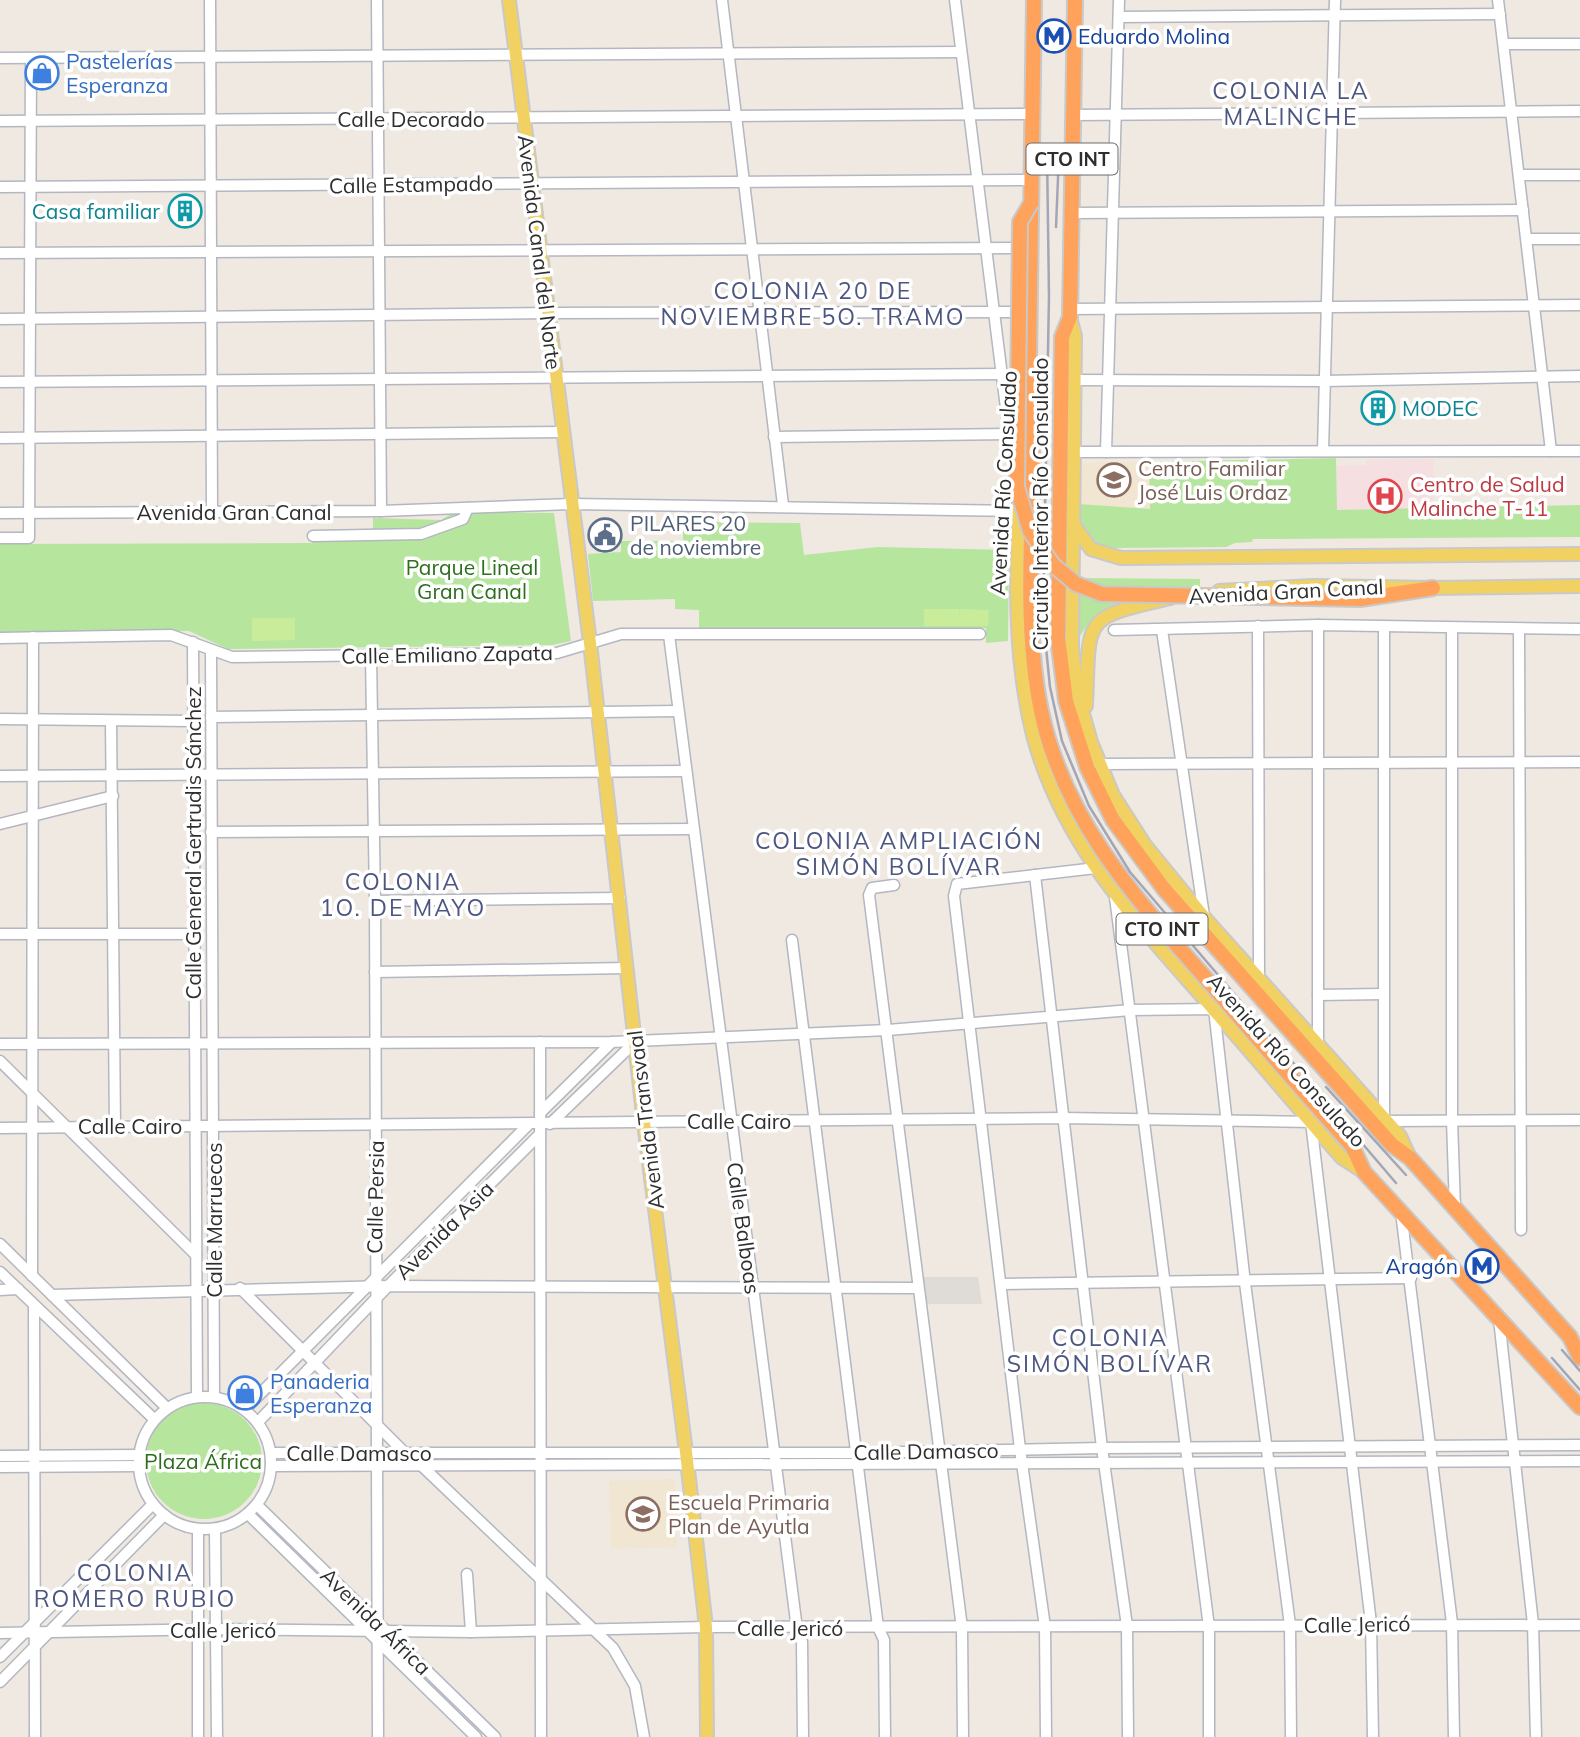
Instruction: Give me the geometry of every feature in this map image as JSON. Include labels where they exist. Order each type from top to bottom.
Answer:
[{"type":"highway","name":"Avenida Río Consulado","points":[[1028,435],[1034,0]]},
{"type":"highway","name":"CTO INT","points":[[1070,313],[1075,0]]},
{"type":"highway","points":[[1031,203],[1020,222],[1017,487],[1030,531],[1053,565],[1076,584],[1102,594],[1360,598],[1433,588]]},
{"type":"highway","name":"Circuito Interior Río Consulado","points":[[1070,313],[1062,337],[1065,592],[1058,638],[1066,701],[1087,767],[1113,820],[1195,926],[1392,1145],[1410,1157]]},
{"type":"highway","name":"Circuito Interior Río Consulado","points":[[1028,435],[1033,457],[1025,549],[1025,592],[1041,711],[1055,760],[1090,834],[1131,894],[1352,1146],[1364,1171]]},
{"type":"highway","name":"Avenida Río Consulado","points":[[1410,1157],[1575,1339]]},
{"type":"highway","name":"Avenida Río Consulado","points":[[1364,1171],[1576,1403]]},
{"type":"highway","name":"CTO INT","points":[[1575,1339],[1580,1358]]},
{"type":"main road","name":"Avenida Canal del Norte","points":[[509,0],[572,504]]},
{"type":"main road","name":"CTO INT","points":[[1065,550],[1072,522],[1075,336],[1070,313]]},
{"type":"main road","name":"Avenida Río Consulado","points":[[1025,549],[1019,511],[1021,458],[1028,435]]},
{"type":"main road","name":"Avenida Transvaal","points":[[572,504],[706,1627],[707,1737]]},
{"type":"main road","name":"Avenida Gran Canal","points":[[1072,522],[1091,549],[1121,558],[1580,554]]},
{"type":"main road","name":"Avenida Gran Canal","points":[[1085,721],[1090,636],[1099,619],[1111,612],[1190,594],[1222,590],[1314,586],[1580,586]]},
{"type":"main road","name":"Avenida Río Consulado","points":[[1025,592],[1020,667],[1034,738],[1055,795],[1096,868],[1115,897],[1342,1158],[1364,1171]]},
{"type":"main road","name":"Avenida Río Consulado","points":[[1065,592],[1085,721],[1099,764],[1113,795],[1145,845],[1204,917],[1400,1136],[1410,1157]]},
{"type":"main road","name":"CTO INT","points":[[1576,1403],[1580,1414]]},
{"type":"street","points":[[210,0],[212,513]]},
{"type":"street","points":[[377,0],[381,511]]},
{"type":"street","points":[[722,0],[783,505]]},
{"type":"street","points":[[955,0],[1019,511]]},
{"type":"street","points":[[1106,452],[1119,0]]},
{"type":"street","points":[[1323,450],[1335,0]]},
{"type":"street","points":[[1498,0],[1551,451]]},
{"type":"street","points":[[1119,17],[1500,14]]},
{"type":"street","points":[[1504,44],[1580,44]]},
{"type":"street","points":[[0,58],[961,52]]},
{"type":"street","points":[[0,538],[29,538],[31,58]]},
{"type":"street","points":[[1073,115],[1580,111]]},
{"type":"street","name":"Calle Decorado","points":[[0,121],[1033,114]]},
{"type":"street","points":[[1520,175],[1580,175]]},
{"type":"street","name":"Calle Estampado","points":[[0,187],[1032,180]]},
{"type":"street","points":[[1072,213],[1523,210]]},
{"type":"street","points":[[1527,239],[1580,239]]},
{"type":"street","points":[[0,253],[1015,247]]},
{"type":"street","points":[[1070,313],[1110,308],[1580,305]]},
{"type":"street","points":[[0,319],[759,311],[1015,312]]},
{"type":"street","points":[[0,382],[556,376],[767,378],[1002,374]]},
{"type":"street","points":[[1074,380],[1325,381],[1580,376]]},
{"type":"street","points":[[0,439],[563,432]]},
{"type":"street","points":[[774,437],[1009,434]]},
{"type":"street","points":[[1073,452],[1580,451]]},
{"type":"street","name":"Avenida Gran Canal","points":[[0,513],[381,511],[572,504],[783,505],[1019,511]]},
{"type":"street","name":"Avenida Gran Canal","points":[[313,536],[421,534],[463,519],[468,508]]},
{"type":"street","points":[[1318,625],[1318,1044]]},
{"type":"street","points":[[1114,630],[1318,625],[1580,629]]},
{"type":"street","points":[[1258,626],[1259,979]]},
{"type":"street","points":[[1384,628],[1385,1120],[1580,1120]]},
{"type":"street","points":[[1452,629],[1452,1120],[1455,1209]]},
{"type":"street","points":[[1519,629],[1521,1230]]},
{"type":"street","points":[[1163,630],[1204,917]]},
{"type":"street","name":"Calle Emiliano Zapata","points":[[0,638],[171,635],[193,642],[211,652],[232,657],[557,653],[621,634],[980,634]]},
{"type":"street","name":"Calle Balboas","points":[[669,635],[772,1453],[797,1629],[802,1642],[803,1737]]},
{"type":"street","points":[[32,1276],[33,637]]},
{"type":"street","name":"Calle General Gertrudis Sánchez","points":[[193,642],[194,1043]]},
{"type":"street","name":"Calle General Gertrudis Sánchez","points":[[211,652],[213,1043]]},
{"type":"street","name":"Calle Persia","points":[[371,656],[376,1041],[371,1284],[374,1302],[378,1737]]},
{"type":"street","points":[[211,717],[678,711]]},
{"type":"street","points":[[0,719],[192,721]]},
{"type":"street","points":[[111,721],[115,1126]]},
{"type":"street","points":[[1099,764],[1580,762]]},
{"type":"street","points":[[0,776],[686,771]]},
{"type":"street","points":[[0,824],[113,796]]},
{"type":"street","points":[[211,832],[693,829]]},
{"type":"street","points":[[1046,1737],[1045,1627],[1020,1449],[954,896],[957,884],[1096,868]]},
{"type":"street","points":[[1035,875],[1102,1448],[1127,1626],[1128,1737]]},
{"type":"street","points":[[894,886],[872,888],[869,895],[962,1628],[963,1737]]},
{"type":"street","points":[[1115,897],[1209,1627],[1209,1737]]},
{"type":"street","points":[[375,901],[620,898]]},
{"type":"street","points":[[0,934],[193,934]]},
{"type":"street","points":[[792,940],[878,1627],[884,1640],[885,1737]]},
{"type":"street","points":[[375,972],[627,968]]},
{"type":"street","points":[[1318,995],[1383,994]]},
{"type":"street","points":[[0,1044],[635,1042],[888,1030],[1131,1010],[1214,1009],[1229,1119],[1245,1283],[1290,1625],[1292,1737]]},
{"type":"street","points":[[540,1042],[541,1112],[545,1123]]},
{"type":"street","name":"Avenida Asia","points":[[245,1409],[612,1042]]},
{"type":"street","name":"Avenida Asia","points":[[258,1422],[388,1286],[538,1137],[545,1123],[635,1042]]},
{"type":"street","name":"Calle Marruecos","points":[[194,1043],[197,1396]]},
{"type":"street","name":"Calle Marruecos","points":[[213,1043],[214,1396]]},
{"type":"street","points":[[0,1061],[196,1255]]},
{"type":"street","name":"Calle Cairo","points":[[0,1128],[729,1121],[897,1122],[1063,1118],[1311,1122]]},
{"type":"street","points":[[1311,1122],[1371,1623],[1373,1737]]},
{"type":"street","points":[[538,1137],[541,1737]]},
{"type":"street","points":[[1401,1212],[1452,1623],[1454,1737]]},
{"type":"street","points":[[0,1244],[167,1408]]},
{"type":"street","points":[[0,1272],[154,1419]]},
{"type":"street","points":[[1000,1284],[1245,1283],[1411,1278]]},
{"type":"street","points":[[52,1295],[371,1284],[918,1288]]},
{"type":"street","points":[[240,1288],[404,1452]]},
{"type":"street","points":[[0,1290],[18,1289]]},
{"type":"street","points":[[34,1306],[30,1630],[34,1648],[35,1737]]},
{"type":"street","points":[[1499,1318],[1533,1624],[1536,1737]]},
{"type":"street","points":[[197,1396],[214,1396],[245,1409],[258,1422],[271,1453],[272,1466],[267,1487],[257,1505],[248,1514],[232,1524],[215,1529],[198,1529],[180,1524],[164,1515],[153,1504],[141,1480],[139,1461],[142,1442],[154,1419],[167,1408],[197,1396]]},
{"type":"street","name":"Calle Damasco","points":[[271,1453],[540,1454],[687,1458],[774,1465],[938,1451],[1580,1445]]},
{"type":"street","name":"Calle Damasco","points":[[272,1466],[540,1466],[772,1453],[940,1463],[1580,1461]]},
{"type":"street","points":[[0,1456],[33,1461],[139,1461]]},
{"type":"street","points":[[0,1467],[33,1461]]},
{"type":"street","points":[[423,1466],[613,1648],[635,1686],[643,1737]]},
{"type":"street","points":[[0,1657],[30,1630],[153,1504]]},
{"type":"street","name":"Avenida África","points":[[257,1505],[476,1737]]},
{"type":"street","name":"Avenida África","points":[[248,1514],[495,1737]]},
{"type":"street","points":[[0,1682],[164,1515]]},
{"type":"street","points":[[198,1529],[198,1737]]},
{"type":"street","points":[[215,1529],[217,1737]]},
{"type":"street","points":[[467,1574],[471,1632]]},
{"type":"street","name":"Calle Jericó","points":[[0,1633],[30,1630],[216,1629],[471,1632],[706,1627],[1209,1627],[1371,1623],[1580,1625]]},
{"type":"shaded area","name":"Centro de Salud Malinche T-11","points":[[1433,459],[1434,509],[1337,510],[1336,466],[1366,465],[1366,460]]},
{"type":"shaded area","name":"Centro Familiar José Luis Ordaz","points":[[1149,462],[1151,509],[1085,509],[1079,503],[1078,463]]},
{"type":"shaded area","points":[[922,1277],[978,1277],[982,1304],[925,1304]]},
{"type":"shaded area","name":"Escuela Primaria Plan de Ayutla","points":[[675,1479],[677,1547],[611,1549],[609,1481]]},
{"type":"green space","points":[[1336,458],[1337,510],[1580,505],[1580,537],[1253,539],[1252,542],[1235,543],[1226,547],[1117,548],[1081,542],[1079,504],[1150,509],[1149,462]]},
{"type":"green space","name":"Parque Lineal Gran Canal","points":[[454,512],[554,513],[571,641],[552,645],[228,649],[189,631],[0,634],[0,544],[312,543],[313,531],[373,529],[373,518],[441,520]]},
{"type":"green space","name":"Parque Lineal Gran Canal","points":[[683,522],[800,523],[804,555],[878,547],[1009,550],[1008,641],[986,643],[986,628],[699,630],[699,610],[675,609],[675,599],[593,601],[588,554],[621,552],[621,541],[683,541]]},
{"type":"green space","points":[[1077,578],[1200,579],[1200,587],[1107,608],[1090,621],[1078,639]]},
{"type":"green space","points":[[924,609],[959,609],[959,617],[960,609],[989,610],[988,626],[924,626]]},
{"type":"green space","points":[[252,618],[295,618],[295,640],[252,641]]},
{"type":"green space","name":"Plaza África","points":[[204,1403],[226,1408],[245,1420],[257,1439],[262,1461],[257,1483],[245,1502],[226,1514],[204,1519],[182,1514],[163,1502],[151,1483],[146,1461],[151,1439],[163,1420],[182,1408]]},
{"type":"railway","points":[[1047,153],[1049,296],[1043,618],[1050,687],[1062,741],[1089,806],[1130,872],[1396,1183]]},
{"type":"railway","points":[[1056,227],[1059,154]]},
{"type":"railway","points":[[1326,1087],[1406,1175]]},
{"type":"railway","points":[[1562,1350],[1580,1371]]},
{"type":"railway","points":[[1552,1358],[1580,1390]]},
{"type":"place","name":"Eduardo Molina","points":[[1054,36]]},
{"type":"place","name":"Pastelerías Esperanza","points":[[42,73]]},
{"type":"place","name":"Casa familiar","points":[[185,211]]},
{"type":"place","name":"MODEC","points":[[1378,408]]},
{"type":"place","name":"Centro Familiar José Luis Ordaz","points":[[1114,480]]},
{"type":"place","name":"Centro de Salud Malinche T-11","points":[[1385,496]]},
{"type":"place","name":"PILARES 20 de noviembre","points":[[605,535]]},
{"type":"place","name":"Aragón","points":[[1482,1266]]},
{"type":"place","name":"Panaderia Esperanza","points":[[245,1393]]},
{"type":"place","name":"Escuela Primaria Plan de Ayutla","points":[[643,1514]]},
{"type":"district","name":"COLONIA LA MALINCHE","points":[[1291,103]]},
{"type":"district","name":"COLONIA 20 DE NOVIEMBRE 5O. TRAMO","points":[[813,303]]},
{"type":"district","name":"COLONIA AMPLIACIÓN SIMÓN BOLÍVAR","points":[[899,853]]},
{"type":"district","name":"COLONIA 1O. DE MAYO","points":[[403,894]]},
{"type":"district","name":"COLONIA SIMÓN BOLÍVAR","points":[[1110,1350]]},
{"type":"district","name":"COLONIA ROMERO RUBIO","points":[[135,1585]]}]
